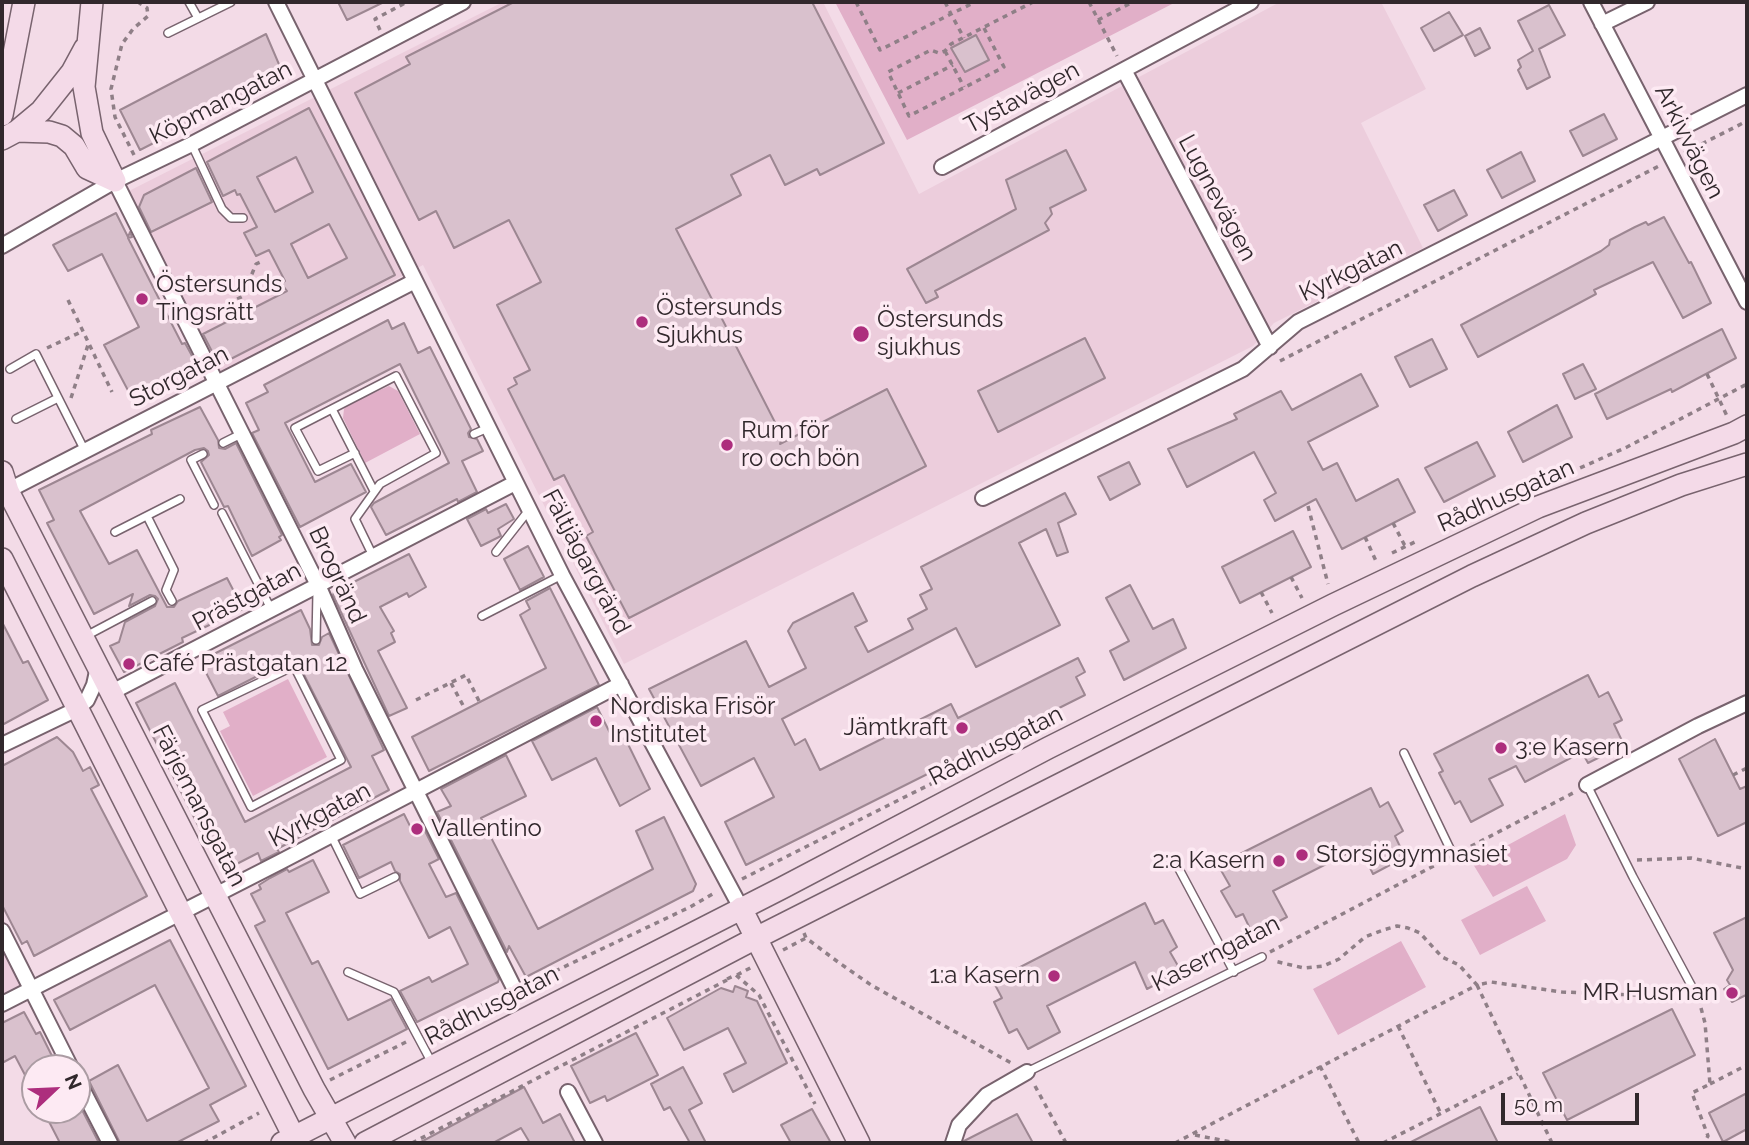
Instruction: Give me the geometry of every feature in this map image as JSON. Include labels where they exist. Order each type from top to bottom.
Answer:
[{"type":"main road","points":[[2,115],[23,2]]},
{"type":"main road","points":[[9,135],[41,111],[72,72],[84,51],[92,8]]},
{"type":"main road","points":[[92,8],[84,87],[92,133],[115,181]]},
{"type":"main road","points":[[9,135],[49,132],[62,136],[74,146],[87,167],[115,181]]},
{"type":"main road","name":"Rådhusgatan","points":[[291,1141],[1048,748],[1345,599],[1538,507],[1747,426]]},
{"type":"main road","points":[[365,1143],[796,917],[1472,576],[1587,523],[1681,485],[1747,464]]},
{"type":"main road","name":"Färjemansgatan","points":[[4,486],[345,1143]]},
{"type":"main road","points":[[2,559],[181,912],[291,1141]]},
{"type":"main road","name":"Fältjägargränd","points":[[741,908],[859,1143]]},
{"type":"street","name":"Fältjägargränd","points":[[276,2],[415,281],[481,431],[515,483],[741,908]]},
{"type":"street","name":"Köpmangatan","points":[[2,246],[115,181],[192,144],[463,2]]},
{"type":"street","name":"Tystavägen","points":[[942,167],[1251,2]]},
{"type":"street","name":"Arkivvägen","points":[[1591,2],[1747,302]]},
{"type":"street","points":[[1602,24],[1647,2]]},
{"type":"street","name":"Lugnevägen","points":[[1124,70],[1270,347]]},
{"type":"street","name":"Kyrkgatan","points":[[983,498],[1243,369],[1298,322],[1436,255],[1747,95]]},
{"type":"street","name":"Brogränd","points":[[115,181],[189,325],[317,585],[355,669],[516,990]]},
{"type":"street","name":"Storgatan","points":[[4,486],[85,451],[415,281]]},
{"type":"street","name":"Prästgatan","points":[[112,692],[194,644],[271,609],[515,483]]},
{"type":"street","points":[[2,745],[77,709],[87,700],[94,685],[98,665]]},
{"type":"street","name":"Kyrkgatan","points":[[2,1004],[621,684]]},
{"type":"street","points":[[1587,785],[1653,755],[1747,702]]},
{"type":"street","points":[[2,931],[64,1054]]},
{"type":"street","points":[[953,1143],[959,1125],[987,1095],[1027,1072]]},
{"type":"street","points":[[568,1092],[595,1143]]},
{"type":"street","points":[[91,1106],[110,1143]]},
{"type":"lane","points":[[189,2],[198,18]]},
{"type":"lane","points":[[167,33],[231,2]]},
{"type":"lane","points":[[192,144],[222,209],[231,218],[243,218]]},
{"type":"lane","points":[[10,369],[36,354],[85,451]]},
{"type":"lane","points":[[355,453],[317,471],[295,428],[396,376],[439,452],[380,484],[355,519],[373,556]]},
{"type":"lane","points":[[16,419],[58,398]]},
{"type":"lane","points":[[332,409],[374,491]]},
{"type":"lane","points":[[223,443],[241,433]]},
{"type":"lane","points":[[202,454],[191,460],[214,505]]},
{"type":"lane","points":[[115,533],[180,499]]},
{"type":"lane","points":[[496,552],[529,510]]},
{"type":"lane","points":[[222,513],[271,609]]},
{"type":"lane","points":[[147,516],[174,570],[166,590],[172,601]]},
{"type":"lane","points":[[482,615],[562,575]]},
{"type":"lane","points":[[316,640],[317,585]]},
{"type":"lane","points":[[83,638],[152,601]]},
{"type":"lane","points":[[294,666],[341,760],[251,807],[202,710],[294,666]]},
{"type":"lane","points":[[1404,753],[1453,855]]},
{"type":"lane","points":[[1587,785],[1698,998]]},
{"type":"lane","points":[[331,835],[360,894],[395,877]]},
{"type":"lane","points":[[1179,869],[1234,972]]},
{"type":"lane","name":"Kaserngatan","points":[[1027,1072],[1262,957]]},
{"type":"lane","points":[[348,972],[394,992],[434,1065]]},
{"type":"path","points":[[138,2],[147,8],[148,16],[122,44],[111,89],[115,117],[141,169]]},
{"type":"path","points":[[385,42],[374,19],[407,2]]},
{"type":"path","points":[[856,2],[880,50],[975,2]]},
{"type":"path","points":[[945,2],[964,38]]},
{"type":"path","points":[[984,28],[1004,67],[909,116],[888,72],[931,50],[939,53],[946,51],[951,44],[1033,2]]},
{"type":"path","points":[[1089,2],[1124,70]]},
{"type":"path","points":[[1098,20],[1133,2]]},
{"type":"path","points":[[946,51],[964,88]]},
{"type":"path","points":[[898,93],[953,65]]},
{"type":"path","points":[[1270,367],[1747,121]]},
{"type":"path","points":[[189,325],[243,296],[256,264],[263,261]]},
{"type":"path","points":[[68,300],[112,391]]},
{"type":"path","points":[[36,354],[83,331]]},
{"type":"path","points":[[66,413],[89,343]]},
{"type":"path","points":[[1707,374],[1719,400]]},
{"type":"path","points":[[1308,506],[1328,584]]},
{"type":"path","points":[[1393,523],[1405,547]]},
{"type":"path","points":[[1365,537],[1376,561]]},
{"type":"path","points":[[1291,577],[1302,598]]},
{"type":"path","points":[[1261,592],[1272,613]]},
{"type":"path","points":[[416,700],[466,675],[479,702]]},
{"type":"path","points":[[451,683],[465,709]]},
{"type":"path","points":[[1733,775],[1747,768]]},
{"type":"path","points":[[1485,839],[1587,785]]},
{"type":"path","points":[[1625,861],[1691,858],[1747,869]]},
{"type":"path","name":"Kaserngatan","points":[[1262,957],[1424,871]]},
{"type":"path","points":[[690,907],[701,929]]},
{"type":"path","points":[[796,917],[806,938],[871,985],[1027,1072],[1066,1143]]},
{"type":"path","points":[[1262,957],[1284,965],[1304,968],[1323,966],[1339,959],[1365,937],[1383,930],[1397,926],[1420,933],[1442,957],[1459,965],[1477,985],[1552,1143]]},
{"type":"path","points":[[717,959],[727,980]]},
{"type":"path","points":[[412,1143],[736,975],[759,995],[817,1106]]},
{"type":"path","points":[[1175,1143],[1477,985],[1491,982],[1562,992],[1698,998],[1705,1023],[1710,1084]]},
{"type":"path","points":[[1398,1026],[1441,1114]]},
{"type":"path","points":[[1704,1143],[1708,1136],[1692,1093],[1747,1065]]},
{"type":"path","points":[[1320,1066],[1359,1143]]},
{"type":"path","points":[[1383,1143],[1519,1074]]},
{"type":"path","points":[[1193,1134],[1236,1143]]},
{"type":"path","points":[[1185,1138],[1188,1143]]},
{"type":"shaded area","name":"Östersunds sjukhus","points":[[503,2],[823,2],[919,194],[1280,2],[1381,2],[1426,89],[1361,123],[1423,248],[1274,323],[1253,346],[624,664],[423,265],[216,374],[125,193]]},
{"type":"shaded area","points":[[835,2],[1176,2],[907,140]]},
{"type":"shaded area","points":[[389,386],[398,391],[420,434],[365,463],[343,418],[344,409],[347,405]]},
{"type":"shaded area","points":[[288,679],[327,757],[253,796],[220,731],[230,726],[223,712]]},
{"type":"shaded area","points":[[1565,814],[1576,845],[1567,859],[1493,897],[1473,864]]},
{"type":"shaded area","points":[[1527,886],[1546,921],[1480,955],[1461,920]]},
{"type":"shaded area","points":[[1401,941],[1426,987],[1338,1035],[1313,989]]},
{"type":"shaded area","points":[[2,944],[22,984],[2,994]]},
{"type":"building","points":[[338,2],[384,2],[347,20]]},
{"type":"building","name":"Östersunds Sjukhus","points":[[514,2],[812,2],[884,143],[820,175],[817,169],[785,185],[770,155],[731,175],[741,195],[676,229],[782,436],[780,444],[887,389],[926,466],[629,618],[586,536],[593,532],[564,475],[554,480],[508,389],[517,384],[514,378],[530,370],[497,305],[541,282],[509,220],[454,248],[436,211],[419,220],[355,93],[410,64],[406,57]]},
{"type":"building","points":[[1549,5],[1565,35],[1539,49],[1550,77],[1527,89],[1518,70],[1521,67],[1518,60],[1533,51],[1518,21]]},
{"type":"building","points":[[1449,12],[1463,35],[1434,51],[1421,28]]},
{"type":"building","points":[[1480,28],[1490,48],[1475,56],[1465,36]]},
{"type":"building","points":[[266,34],[284,76],[140,150],[120,110]]},
{"type":"building","points":[[976,35],[989,60],[965,72],[951,48]]},
{"type":"building","points":[[309,108],[395,275],[219,365],[203,334],[287,291],[281,283],[285,281],[269,250],[256,256],[244,233],[257,227],[240,194],[237,195],[235,190],[223,196],[207,162]],"holes":[[[296,157],[313,192],[275,212],[257,177]],[[329,224],[347,258],[308,278],[291,244]]]},
{"type":"building","points":[[1604,114],[1617,139],[1583,156],[1570,131]]},
{"type":"building","points":[[1066,150],[1086,190],[1050,208],[1052,214],[1045,223],[1049,230],[935,291],[938,297],[926,303],[907,269],[1016,209],[1006,180]]},
{"type":"building","points":[[1521,152],[1535,181],[1502,198],[1487,170]]},
{"type":"building","points":[[196,168],[212,202],[151,232],[139,207],[144,195]]},
{"type":"building","points":[[1454,190],[1467,215],[1438,231],[1424,205]]},
{"type":"building","name":"Östersunds Tingsrätt","points":[[116,213],[128,237],[130,232],[132,237],[128,238],[182,344],[185,343],[197,365],[132,398],[104,345],[139,327],[102,254],[68,271],[53,245]]},
{"type":"building","points":[[1664,217],[1689,263],[1691,262],[1711,303],[1683,318],[1653,262],[1594,290],[1596,294],[1478,357],[1461,325],[1601,251],[1609,245],[1610,240],[1646,222],[1648,225]]},
{"type":"building","points":[[388,320],[392,329],[404,323],[418,353],[430,347],[471,429],[469,437],[477,439],[483,451],[462,461],[477,492],[458,502],[457,499],[386,535],[371,507],[374,503],[449,463],[400,364],[285,423],[315,482],[351,464],[366,492],[300,527],[252,433],[259,430],[246,403],[268,392],[264,385]]},
{"type":"building","points":[[1722,329],[1736,358],[1672,392],[1671,389],[1607,419],[1595,394]]},
{"type":"building","points":[[1085,338],[1105,378],[998,432],[978,391]]},
{"type":"building","points":[[1432,339],[1447,369],[1410,387],[1395,357]]},
{"type":"building","points":[[1583,364],[1596,389],[1575,399],[1563,374]]},
{"type":"building","points":[[1361,374],[1378,406],[1308,442],[1323,470],[1337,463],[1356,501],[1398,479],[1415,512],[1342,549],[1316,499],[1275,521],[1264,500],[1276,493],[1254,452],[1187,487],[1168,449],[1237,419],[1234,414],[1281,391],[1292,410]]},
{"type":"building","points":[[1557,405],[1572,437],[1523,462],[1508,432]]},
{"type":"building","points":[[200,407],[218,440],[219,448],[225,449],[236,443],[282,535],[279,537],[281,540],[252,556],[228,506],[224,507],[201,462],[209,455],[204,448],[195,450],[80,511],[109,564],[137,550],[167,607],[174,607],[178,601],[227,578],[243,609],[182,638],[183,642],[124,672],[110,646],[119,642],[125,622],[155,606],[158,599],[150,595],[129,606],[133,594],[94,614],[47,523],[54,520],[39,490]]},
{"type":"building","points":[[1477,442],[1495,476],[1444,502],[1425,468]]},
{"type":"building","points":[[1129,462],[1140,484],[1110,500],[1098,477]]},
{"type":"building","name":"Jämtkraft","points":[[1065,493],[1076,514],[1058,523],[1068,552],[1057,556],[1046,529],[1019,543],[1060,625],[976,667],[956,628],[782,719],[795,745],[805,739],[820,770],[951,704],[958,718],[1078,658],[1085,672],[1076,677],[1085,695],[746,865],[725,822],[774,797],[754,758],[701,786],[649,689],[746,641],[769,687],[806,668],[788,631],[793,623],[853,593],[867,621],[855,627],[868,652],[913,629],[908,619],[927,609],[920,595],[932,589],[921,567]]},
{"type":"building","points":[[506,504],[514,519],[498,529],[501,536],[481,546],[467,519],[486,509],[488,513]]},
{"type":"building","points":[[1293,531],[1311,567],[1240,603],[1222,567]]},
{"type":"building","points":[[528,546],[544,577],[520,590],[504,559]]},
{"type":"building","points":[[409,554],[426,587],[409,597],[407,593],[380,607],[394,631],[391,633],[395,642],[378,651],[407,708],[389,716],[333,595],[334,592]]},
{"type":"building","points":[[1130,585],[1153,629],[1173,619],[1186,648],[1124,680],[1110,651],[1129,641],[1106,598]]},
{"type":"building","points":[[550,588],[599,685],[429,771],[412,737],[546,668],[520,615],[530,609],[526,601]]},
{"type":"building","points":[[301,610],[310,629],[312,645],[319,645],[322,637],[329,633],[384,750],[372,756],[389,790],[277,849],[279,852],[261,861],[258,853],[225,870],[210,840],[207,843],[136,703],[175,683],[245,822],[351,767],[295,657],[218,696],[200,661]]},
{"type":"building","points":[[2,622],[23,663],[28,661],[48,700],[2,725]]},
{"type":"building","name":"3:e Kasern","points":[[1588,675],[1599,697],[1608,692],[1622,720],[1614,724],[1624,745],[1588,763],[1582,752],[1525,782],[1516,766],[1489,779],[1503,805],[1471,822],[1460,801],[1455,804],[1439,773],[1443,771],[1434,754]]},
{"type":"building","points":[[597,707],[615,743],[625,738],[650,789],[620,806],[596,758],[552,780],[532,741]]},
{"type":"building","points":[[57,737],[73,752],[83,771],[90,767],[99,785],[91,789],[147,896],[34,956],[27,941],[22,944],[2,905],[2,766]]},
{"type":"building","points":[[1715,739],[1740,789],[1747,786],[1747,822],[1718,836],[1679,759]]},
{"type":"building","points":[[506,755],[526,796],[481,818],[538,929],[653,869],[636,831],[664,817],[696,884],[693,891],[526,977],[509,946],[507,952],[437,812],[451,806],[441,789]]},
{"type":"building","name":"2:a Kasern","points":[[1371,788],[1380,807],[1388,802],[1403,831],[1395,836],[1405,857],[1373,874],[1360,847],[1273,891],[1287,917],[1253,935],[1243,914],[1236,917],[1221,891],[1230,886],[1218,865]]},
{"type":"building","points":[[404,814],[411,828],[421,823],[439,859],[429,864],[446,897],[456,893],[499,979],[498,982],[417,1022],[400,991],[429,977],[432,982],[468,964],[450,927],[429,938],[400,881],[400,874],[395,871],[391,862],[359,878],[343,845]]},
{"type":"building","points":[[313,860],[329,892],[286,913],[312,964],[318,961],[348,1020],[391,999],[407,1029],[328,1069],[255,926],[265,921],[251,894],[261,889],[259,885],[270,878]]},
{"type":"building","name":"1:a Kasern","points":[[1145,903],[1155,924],[1163,920],[1177,947],[1170,952],[1181,971],[1147,989],[1135,962],[1047,1006],[1060,1032],[1028,1049],[1017,1029],[1009,1033],[994,1002],[1002,998],[993,981]]},
{"type":"building","points":[[1747,917],[1747,998],[1746,995],[1732,1002],[1724,989],[1730,985],[1727,980],[1733,970],[1714,933]]},
{"type":"building","points":[[170,940],[246,1086],[210,1105],[219,1121],[176,1143],[120,1143],[91,1085],[91,1080],[118,1065],[147,1121],[209,1088],[155,985],[70,1030],[54,1000]]},
{"type":"building","points":[[735,986],[748,991],[746,997],[757,1001],[787,1063],[733,1092],[724,1074],[746,1063],[728,1028],[684,1050],[667,1018],[721,988],[733,992]]},
{"type":"building","points":[[1672,1009],[1695,1055],[1567,1120],[1543,1073]]},
{"type":"building","points":[[24,1012],[36,1034],[40,1032],[51,1054],[21,1054],[21,1067],[15,1056],[2,1063],[2,1023]]},
{"type":"building","points":[[636,1033],[658,1075],[607,1101],[605,1096],[590,1103],[571,1066]]},
{"type":"building","points":[[683,1067],[702,1103],[689,1110],[706,1143],[690,1143],[670,1107],[664,1110],[651,1084]]},
{"type":"building","points":[[524,1087],[543,1123],[560,1114],[575,1143],[530,1143],[521,1128],[493,1143],[419,1143]]},
{"type":"building","points":[[1747,1093],[1747,1129],[1723,1142],[1709,1113]]},
{"type":"building","points":[[1480,1107],[1498,1143],[1409,1143]]},
{"type":"building","points":[[812,1109],[831,1143],[791,1143],[781,1125]]},
{"type":"building","points":[[1017,1114],[1033,1143],[963,1143],[964,1141]]},
{"type":"building","points":[[50,1124],[89,1124],[99,1143],[60,1143]]},
{"type":"place","name":"Östersunds Tingsrätt","points":[[142,299]]},
{"type":"place","name":"Östersunds Sjukhus","points":[[642,322]]},
{"type":"place","name":"Östersunds sjukhus","points":[[861,334]]},
{"type":"place","name":"Rum för ro och bön","points":[[727,445]]},
{"type":"place","name":"Café Prästgatan 12","points":[[129,664]]},
{"type":"place","name":"Nordiska Frisör Institutet","points":[[596,721]]},
{"type":"place","name":"Jämtkraft","points":[[962,728]]},
{"type":"place","name":"3:e Kasern","points":[[1501,748]]},
{"type":"place","name":"Vallentino","points":[[417,829]]},
{"type":"place","name":"Storsjögymnasiet","points":[[1302,855]]},
{"type":"place","name":"2:a Kasern","points":[[1279,861]]},
{"type":"place","name":"1:a Kasern","points":[[1054,976]]},
{"type":"place","name":"MR Husman","points":[[1732,993]]}]
